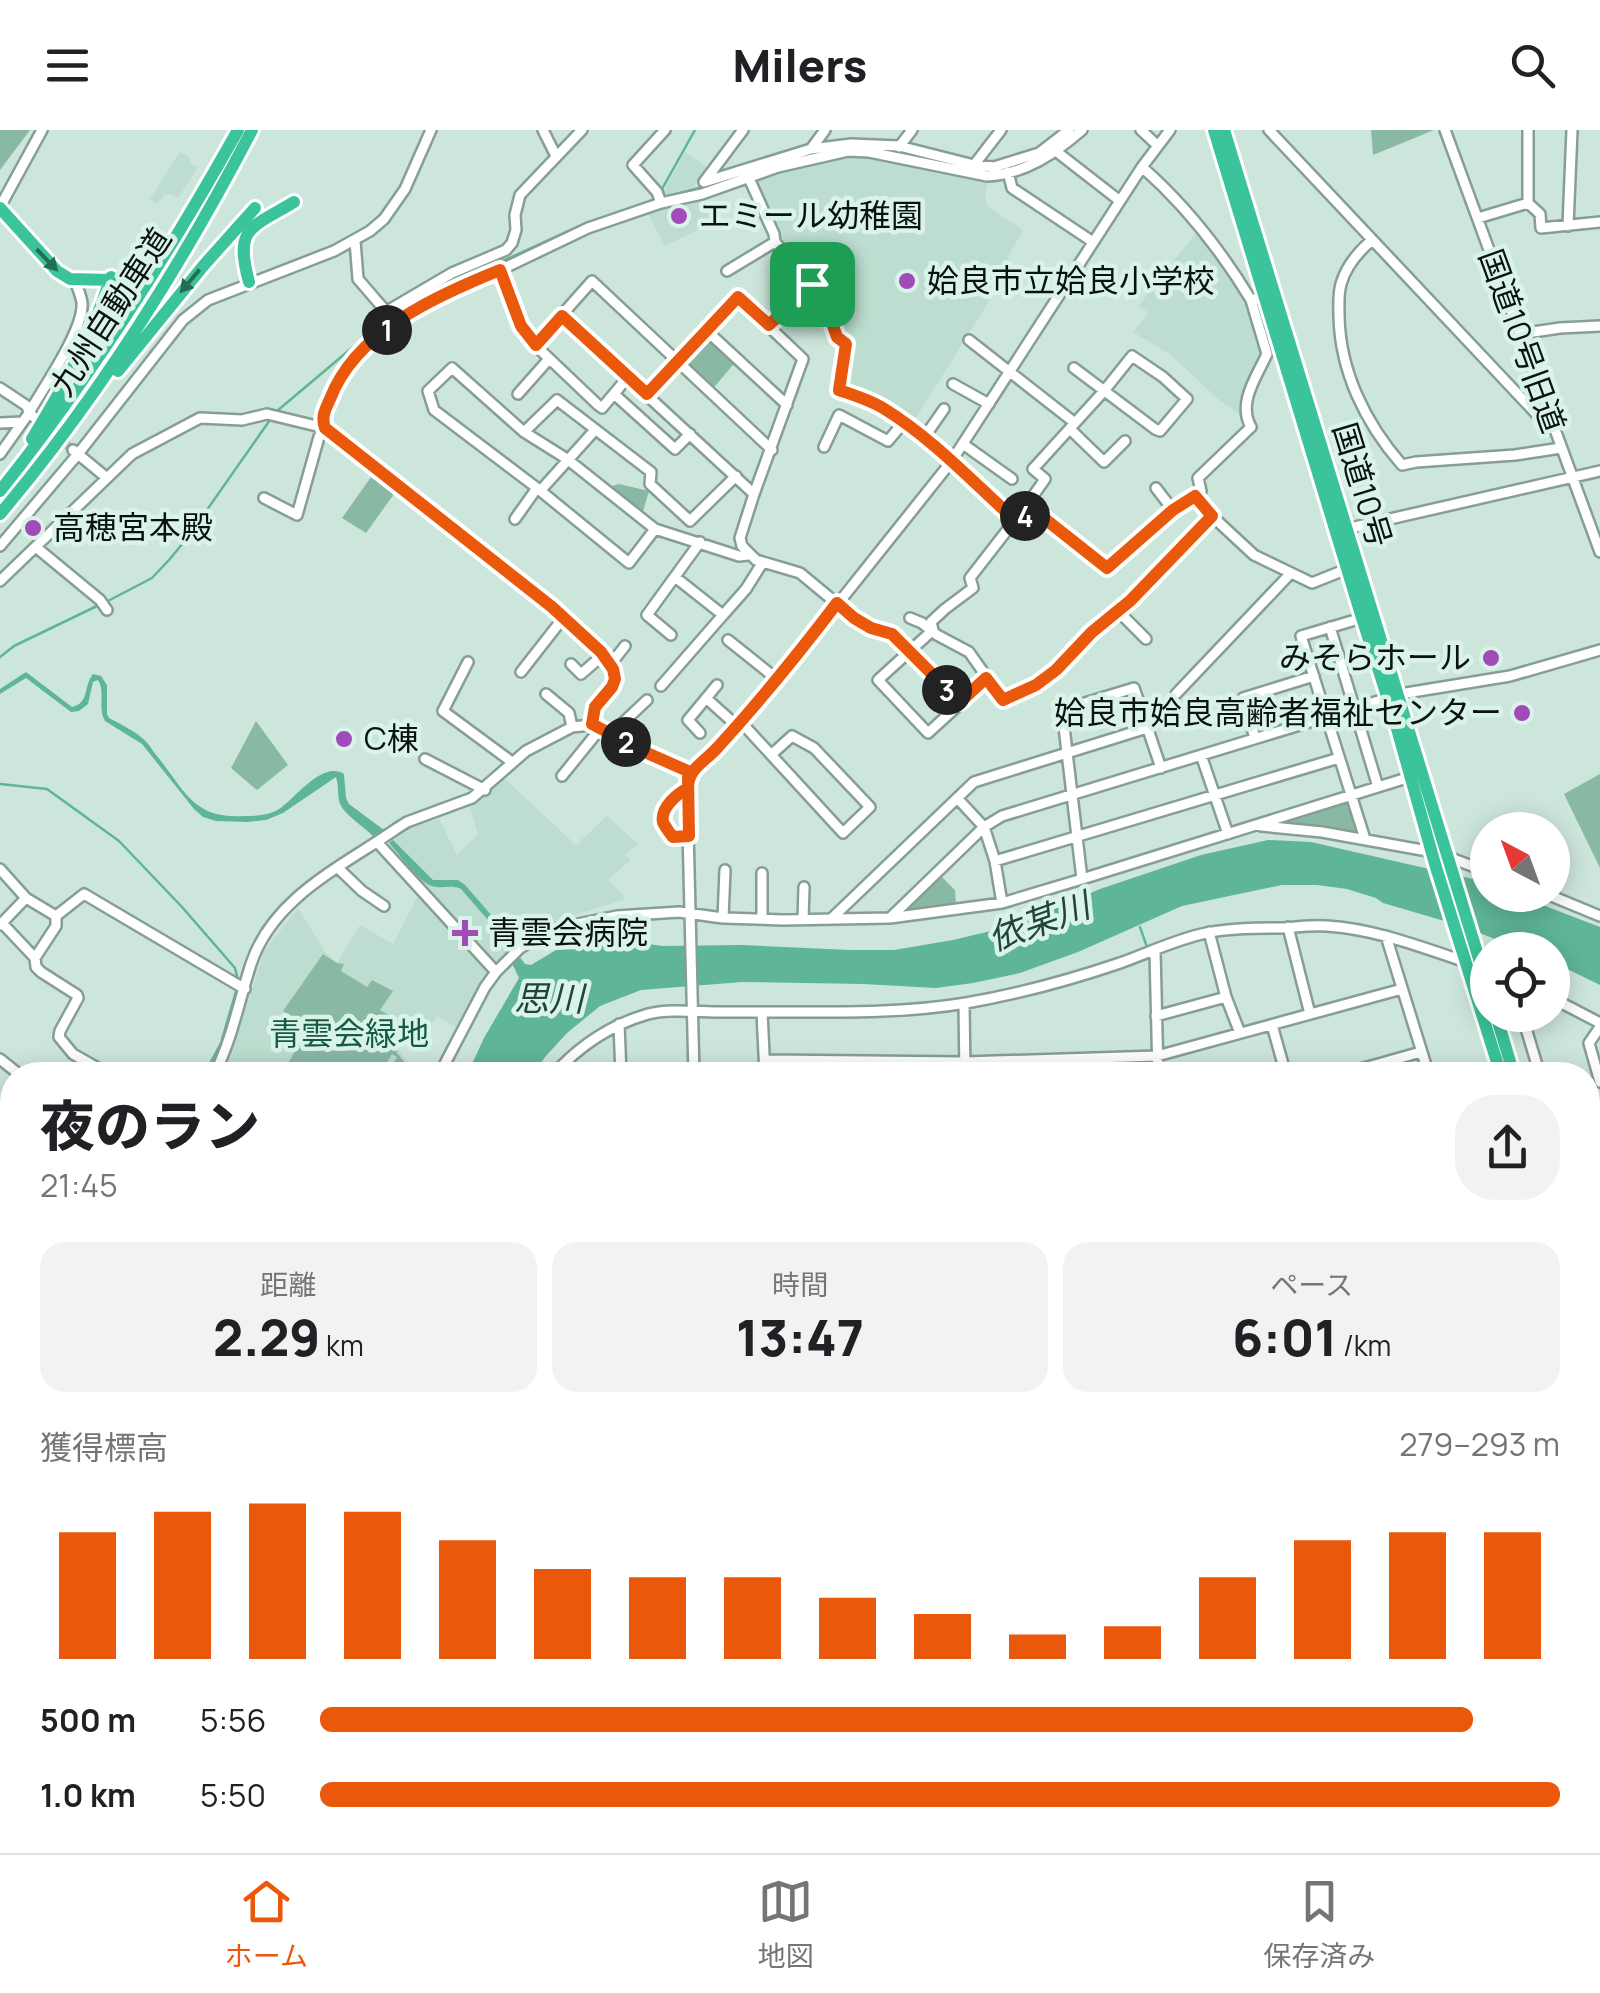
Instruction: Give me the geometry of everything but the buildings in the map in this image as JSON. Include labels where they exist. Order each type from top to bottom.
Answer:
[{"type":"highway","name":"九州自動車道","points":[[0,488],[50,428],[104,352],[166,257],[238,130]]},
{"type":"highway","name":"九州自動車道","points":[[0,516],[85,405],[148,313],[252,130]]},
{"type":"highway","name":"国道10号","points":[[1214,130],[1258,298],[1362,618],[1392,697],[1410,777],[1440,859]]},
{"type":"highway","name":"国道10号","points":[[1224,130],[1346,529],[1497,1062]]},
{"type":"highway","points":[[249,282],[242,248],[245,237],[294,202]]},
{"type":"highway","points":[[0,207],[57,271],[75,280],[111,279],[61,389],[0,488]]},
{"type":"highway","points":[[0,516],[54,454],[185,287],[255,208]]},
{"type":"highway","points":[[1501,1032],[1510,1062]]},
{"type":"street","points":[[0,207],[42,130]]},
{"type":"street","points":[[0,546],[183,320],[208,300],[355,241],[384,219],[415,170],[432,130]]},
{"type":"street","points":[[543,130],[556,156]]},
{"type":"street","points":[[355,241],[358,279],[389,310],[452,273],[506,250],[516,230],[520,195],[582,130]]},
{"type":"street","points":[[660,203],[656,192],[633,165],[665,130]]},
{"type":"street","points":[[702,194],[704,182],[743,130]]},
{"type":"street","points":[[811,149],[826,130]]},
{"type":"street","points":[[898,151],[912,130]]},
{"type":"street","points":[[974,164],[1001,130]]},
{"type":"street","points":[[704,182],[811,149],[851,144],[1004,166],[1039,153],[1069,130]]},
{"type":"street","points":[[264,498],[297,515],[336,381],[356,355],[394,324],[455,288],[588,228],[748,176],[848,151],[898,151],[987,176],[1008,172],[1057,152],[1082,130]]},
{"type":"street","points":[[1141,130],[1158,146]]},
{"type":"street","points":[[694,1062],[690,772],[709,758],[778,680],[950,462],[1170,130]]},
{"type":"street","points":[[1269,130],[1544,422],[1551,422]]},
{"type":"street","name":"国道10号旧道","points":[[1445,130],[1600,552]]},
{"type":"street","points":[[1528,130],[1528,203],[1540,214],[1540,228],[1600,222]]},
{"type":"street","points":[[1568,226],[1572,130]]},
{"type":"street","points":[[1057,152],[1120,201]]},
{"type":"street","points":[[1142,167],[1163,185],[1258,298],[1267,354],[1246,398],[1251,426],[1198,478],[1201,491],[1173,510],[1107,568],[1048,520],[1034,514],[1015,520],[970,578],[973,588],[931,622],[933,630],[937,636],[969,652],[1003,700],[1019,694],[1056,670],[1212,516]]},
{"type":"street","points":[[1008,172],[1012,188],[1093,242]]},
{"type":"street","points":[[748,176],[774,242],[812,284],[824,301],[837,337],[846,344],[839,390],[881,406],[1015,520]]},
{"type":"street","points":[[1478,218],[1528,203]]},
{"type":"street","points":[[1372,240],[1356,254],[1341,284],[1339,329],[1344,359],[1362,408],[1402,466],[1561,448]]},
{"type":"street","points":[[727,271],[774,242]]},
{"type":"street","points":[[500,270],[521,326],[598,405],[602,408],[628,376]]},
{"type":"street","points":[[0,454],[22,422],[32,415],[66,351],[80,316],[82,300],[75,280]]},
{"type":"street","points":[[536,345],[592,282],[772,450]]},
{"type":"street","points":[[769,325],[812,284]]},
{"type":"street","points":[[647,394],[738,297],[803,359],[740,538],[748,555]]},
{"type":"street","points":[[389,310],[394,324]]},
{"type":"street","points":[[562,316],[754,494]]},
{"type":"street","points":[[1520,334],[1600,326]]},
{"type":"street","points":[[707,330],[786,405]]},
{"type":"street","points":[[970,340],[1072,426],[1104,462],[1124,442]]},
{"type":"street","points":[[1048,520],[1030,498],[1045,480],[1033,469],[1104,390],[1132,356],[1187,399],[1160,431],[1104,390],[1074,368]]},
{"type":"street","points":[[518,394],[549,359]]},
{"type":"street","points":[[655,529],[629,562],[434,410],[428,391],[452,368],[524,432],[567,460],[655,529],[800,573],[854,618],[902,642],[960,702]]},
{"type":"street","points":[[954,384],[989,404]]},
{"type":"street","points":[[0,388],[27,406],[32,415]]},
{"type":"street","points":[[614,394],[675,450],[690,434]]},
{"type":"street","points":[[524,432],[557,400],[651,472],[650,484],[690,520],[736,476]]},
{"type":"street","points":[[584,422],[598,405]]},
{"type":"street","points":[[923,438],[944,409]]},
{"type":"street","points":[[0,581],[132,454],[200,418],[242,420],[273,415],[325,428],[564,617],[607,660],[615,679],[612,687],[595,707],[596,726],[562,776]]},
{"type":"street","points":[[824,448],[839,415],[888,441],[903,423]]},
{"type":"street","points":[[0,424],[22,422]]},
{"type":"street","points":[[515,519],[595,430]]},
{"type":"street","points":[[963,444],[1012,478]]},
{"type":"street","points":[[76,452],[107,478]]},
{"type":"street","points":[[1346,529],[1600,471]]},
{"type":"street","points":[[1156,488],[1173,510]]},
{"type":"street","points":[[1195,496],[1254,555],[1312,582],[1347,570]]},
{"type":"street","points":[[671,634],[646,614],[700,542]]},
{"type":"street","points":[[37,548],[103,606]]},
{"type":"street","points":[[660,686],[746,589],[764,562]]},
{"type":"street","points":[[1176,694],[1291,573]]},
{"type":"street","points":[[675,577],[723,615]]},
{"type":"street","points":[[1118,611],[1146,639]]},
{"type":"street","points":[[521,672],[564,617]]},
{"type":"street","points":[[910,618],[933,630]]},
{"type":"street","points":[[1362,618],[1302,636],[1365,839]]},
{"type":"street","points":[[1330,628],[1378,787]]},
{"type":"street","points":[[933,630],[878,680],[928,733],[986,678]]},
{"type":"street","points":[[728,640],[778,680]]},
{"type":"street","points":[[571,664],[581,674],[625,646]]},
{"type":"street","points":[[890,918],[984,827],[1002,816],[1392,697],[1510,676],[1600,650]]},
{"type":"street","points":[[468,662],[443,711],[512,762]]},
{"type":"street","points":[[1255,738],[1243,698],[1314,676]]},
{"type":"street","points":[[700,732],[688,720],[716,685]]},
{"type":"street","points":[[1082,879],[1062,710],[1134,688],[1160,768]]},
{"type":"street","points":[[546,694],[569,713],[572,727]]},
{"type":"street","points":[[706,698],[772,754],[843,833],[870,807],[814,748],[792,736],[772,754]]},
{"type":"street","points":[[611,734],[647,700]]},
{"type":"street","points":[[221,1062],[240,986],[257,950],[281,915],[303,890],[391,832],[472,798],[526,751],[572,727],[596,726],[690,772]]},
{"type":"street","points":[[831,919],[974,782],[1147,728]]},
{"type":"street","points":[[1201,755],[1228,834]]},
{"type":"street","points":[[994,861],[1339,758]]},
{"type":"street","points":[[425,759],[484,790]]},
{"type":"street","points":[[446,1062],[496,972],[520,948],[553,929],[617,916],[890,918],[1002,903],[1410,777]]},
{"type":"street","points":[[688,788],[670,802],[663,824],[673,837],[689,836]]},
{"type":"street","points":[[957,798],[984,827],[1002,903]]},
{"type":"street","points":[[1259,826],[1365,839],[1470,867]]},
{"type":"street","points":[[377,842],[496,972]]},
{"type":"street","points":[[338,868],[362,892],[384,906]]},
{"type":"street","points":[[0,869],[26,898],[56,916]]},
{"type":"street","points":[[723,918],[725,870]]},
{"type":"street","points":[[762,874],[762,920]]},
{"type":"street","points":[[804,887],[804,920]]},
{"type":"street","points":[[56,916],[84,894],[240,986]]},
{"type":"street","points":[[26,898],[1,924],[35,958],[41,972],[78,998],[59,1036],[73,1054],[87,1062]]},
{"type":"street","points":[[1570,904],[1600,916]]},
{"type":"street","points":[[35,958],[56,926],[56,916]]},
{"type":"street","points":[[566,1062],[619,1024],[667,1010],[894,1010],[964,1004],[1060,982],[1208,932],[1327,926],[1468,954]]},
{"type":"street","points":[[1288,927],[1310,1014]]},
{"type":"street","points":[[1208,932],[1240,1033]]},
{"type":"street","points":[[1386,936],[1424,1062]]},
{"type":"street","points":[[1154,951],[1157,1062]]},
{"type":"street","points":[[762,1012],[765,1060],[965,1062],[1157,1056],[1402,989]]},
{"type":"street","points":[[1156,1016],[1226,997]]},
{"type":"street","points":[[964,1004],[965,1062]]},
{"type":"street","points":[[1570,1008],[1600,1025],[1589,1043],[1594,1062]]},
{"type":"street","points":[[619,1024],[620,1062]]},
{"type":"street","points":[[1272,1025],[1282,1062]]},
{"type":"street","points":[[1527,1032],[1536,1062]]},
{"type":"street","points":[[1385,1062],[1421,1052]]},
{"type":"shaded area","points":[[180,152],[198,167],[178,198],[164,196],[157,204],[150,199]]},
{"type":"shaded area","name":"エミール幼稚園","points":[[685,152],[708,168],[692,188],[666,195],[664,191]]},
{"type":"shaded area","name":"姶良市立姶良小学校","points":[[868,154],[989,180],[987,206],[1023,230],[1007,258],[1013,263],[912,424],[843,387],[851,344],[840,332],[827,299],[785,246],[752,178],[827,157]]},
{"type":"shaded area","name":"エミール幼稚園","points":[[700,197],[713,223],[665,246],[646,210]]},
{"type":"shaded area","points":[[1199,229],[1251,300],[1267,354],[1247,398],[1247,421],[1171,355],[1133,332],[1148,313],[1139,305]]},
{"type":"shaded area","name":"青雲会病院","points":[[504,778],[576,845],[607,816],[638,844],[625,854],[631,860],[608,879],[626,899],[543,925],[518,940],[482,977],[456,1027],[437,1016],[424,1036],[393,1017],[399,1051],[408,1062],[228,1062],[264,951],[298,908],[325,952],[337,963],[360,925],[393,944],[424,884],[388,843],[410,828],[439,819],[457,855],[478,834],[470,807]]},
{"type":"green space","points":[[0,130],[30,130],[0,170]]},
{"type":"green space","points":[[1371,130],[1434,130],[1373,155]]},
{"type":"green space","points":[[707,331],[738,359],[710,392],[676,362]]},
{"type":"green space","points":[[371,477],[394,494],[366,533],[342,518]]},
{"type":"green space","points":[[619,484],[649,491],[642,515],[609,487]]},
{"type":"green space","points":[[256,721],[288,765],[257,790],[231,768]]},
{"type":"green space","points":[[1600,774],[1600,868],[1564,794]]},
{"type":"green space","points":[[1350,802],[1358,835],[1276,820]]},
{"type":"green space","points":[[940,875],[955,890],[956,905],[902,911]]},
{"type":"green space","name":"青雲会緑地","points":[[323,954],[344,964],[341,971],[367,987],[372,980],[393,991],[380,1010],[389,1015],[397,1053],[404,1062],[394,1062],[397,1057],[392,1054],[387,1062],[289,1062],[310,1026],[283,1011]]},
{"type":"water","points":[[26,672],[72,707],[84,698],[93,674],[101,676],[107,685],[109,718],[144,740],[192,801],[213,813],[269,813],[319,776],[336,771],[344,774],[349,804],[384,830],[373,836],[346,813],[340,804],[336,777],[266,820],[216,821],[203,817],[142,744],[105,721],[98,680],[93,682],[88,704],[71,712],[26,678],[0,694],[0,689]]},
{"type":"water","points":[[393,840],[433,880],[458,880],[465,885],[512,944],[507,948],[500,934],[461,889],[429,885],[418,876],[389,843]]},
{"type":"water","name":"思川","points":[[1268,840],[1311,842],[1470,878],[1470,912],[1561,912],[1600,927],[1600,985],[1570,970],[1570,932],[1477,932],[1347,889],[1282,885],[1182,906],[1078,952],[1020,973],[973,983],[936,988],[742,982],[641,990],[600,1006],[567,1033],[542,1062],[473,1062],[519,978],[512,963],[519,956],[531,965],[571,941],[585,938],[662,946],[894,950],[1020,924],[1100,889],[1201,855]]},
{"type":"waterway","points":[[695,130],[662,189],[665,197],[706,186]]},
{"type":"waterway","points":[[799,158],[826,151]]},
{"type":"waterway","points":[[888,151],[934,161]]},
{"type":"waterway","points":[[723,181],[739,176]]},
{"type":"waterway","points":[[277,411],[385,320],[573,229],[652,201]]},
{"type":"waterway","points":[[106,602],[152,578],[169,560],[272,417]]},
{"type":"waterway","points":[[0,657],[14,646],[99,605]]},
{"type":"waterway","points":[[0,784],[47,789],[119,841],[235,968],[238,980]]},
{"type":"waterway","points":[[1140,927],[1147,947]]},
{"type":"waterway","points":[[211,1062],[221,1043],[237,988]]},
{"type":"tunnel","points":[[45,426],[73,450]]},
{"type":"place","name":"エミール幼稚園","points":[[679,216]]},
{"type":"place","name":"姶良市立姶良小学校","points":[[907,281]]},
{"type":"place","name":"高穂宮本殿","points":[[33,528]]},
{"type":"place","name":"みそらホール","points":[[1491,658]]},
{"type":"place","name":"姶良市姶良高齢者福祉センター","points":[[1522,713]]},
{"type":"place","name":"C棟","points":[[344,739]]},
{"type":"place","name":"青雲会病院","points":[[465,933]]},
{"type":"route","points":[[812,284],[769,325],[738,297],[647,394],[562,316],[536,345],[521,326],[500,270],[455,288],[394,324],[356,355],[336,381],[324,414],[325,428],[552,607],[601,652],[615,679],[595,707],[592,724],[690,772],[689,836],[673,837],[663,824],[663,816],[670,802],[688,788],[690,772],[709,758],[770,690],[837,603],[854,618],[902,642],[960,702],[986,678],[1003,700],[1036,685],[1070,658],[1212,516],[1195,496],[1173,510],[1107,568],[1040,515],[1015,520],[946,456],[881,406],[839,390],[846,344],[837,337],[824,301],[812,284]]},
{"type":"water label","name":"依某川","points":[[1039,922]]}]
